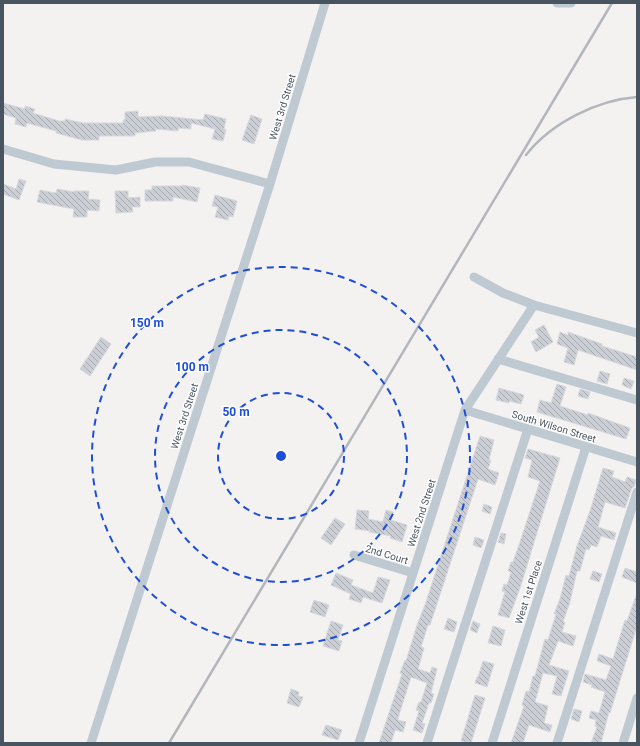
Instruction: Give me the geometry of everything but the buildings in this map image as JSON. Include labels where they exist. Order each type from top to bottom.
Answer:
[{"type":"street","name":"West 3rd Street","points":[[91,743],[270,184],[325,3]]},
{"type":"street","points":[[557,3],[571,3]]},
{"type":"street","points":[[3,149],[54,164],[116,170],[155,162],[189,162],[270,184]]},
{"type":"street","points":[[474,277],[503,293],[534,305],[637,333]]},
{"type":"street","name":"West 2nd Street","points":[[358,743],[465,410],[534,305]]},
{"type":"street","points":[[498,359],[637,400]]},
{"type":"street","name":"South Wilson Street","points":[[465,410],[637,462]]},
{"type":"street","points":[[427,743],[528,429]]},
{"type":"street","name":"West 1st Place","points":[[492,743],[586,447]]},
{"type":"street","points":[[557,743],[637,492]]},
{"type":"street","name":"2nd Court","points":[[354,555],[413,573]]},
{"type":"street","points":[[623,743],[633,724],[637,698]]},
{"type":"railway","points":[[169,743],[612,3]]},
{"type":"railway","points":[[526,155],[536,143],[548,133],[576,115],[606,103],[637,97]]}]
